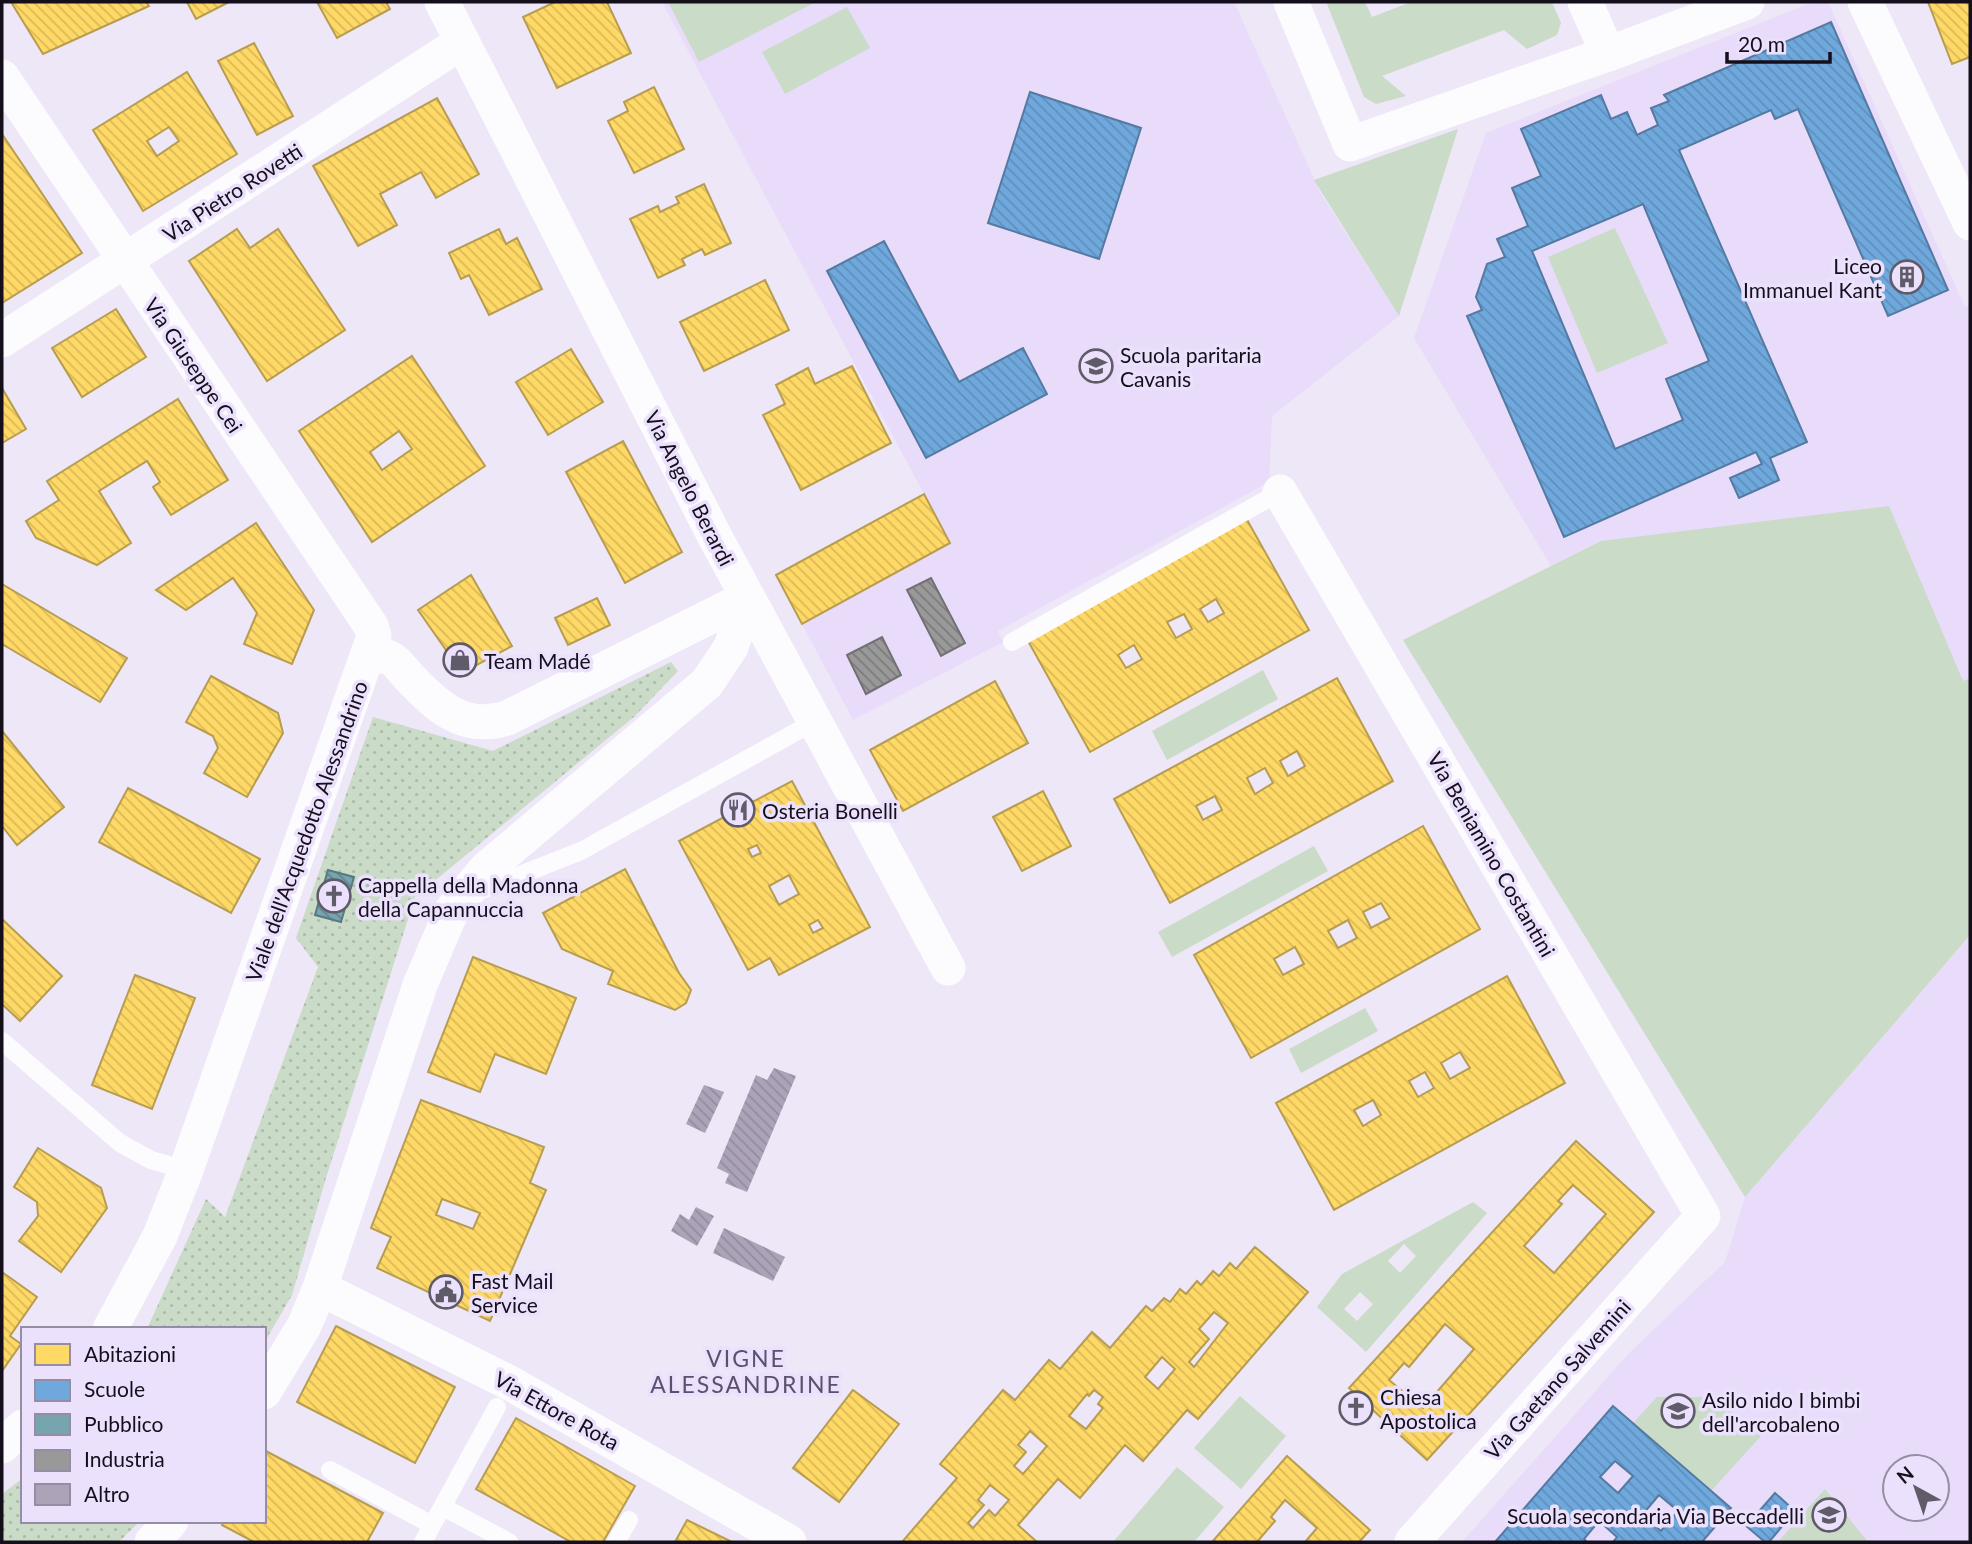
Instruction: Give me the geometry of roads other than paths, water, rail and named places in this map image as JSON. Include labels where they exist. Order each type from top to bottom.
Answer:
[{"type":"street","name":"Via Angelo Berardi","points":[[442,2],[747,598],[948,968]]},
{"type":"street","points":[[1291,2],[1350,144],[1608,54],[1747,2]]},
{"type":"street","points":[[1585,2],[1608,54]]},
{"type":"street","points":[[1866,2],[1970,223]]},
{"type":"street","name":"Via Pietro Rovetti","points":[[2,340],[462,43]]},
{"type":"street","name":"Via Giuseppe Cei","points":[[2,77],[371,626],[374,636],[368,656]]},
{"type":"street","name":"Via Beniamino Costantini","points":[[1280,492],[1703,1216]]},
{"type":"street","points":[[266,1389],[304,1326],[320,1288],[419,985],[443,925],[460,897],[505,852],[707,683],[731,647],[747,598]]},
{"type":"street","name":"Viale dell'Acquedotto Alessandrino","points":[[111,1327],[160,1236],[186,1170],[368,656],[391,658],[430,698],[457,717],[470,722],[491,722],[507,718],[747,598]]},
{"type":"street","name":"Via Gaetano Salvemini","points":[[1412,1542],[1703,1216]]},
{"type":"street","name":"Via Ettore Rota","points":[[320,1288],[508,1382],[789,1542]]},
{"type":"street","points":[[2,1447],[21,1429]]},
{"type":"street","points":[[152,1542],[169,1523]]},
{"type":"lane","points":[[1012,642],[1280,492]]},
{"type":"lane","points":[[460,897],[581,851],[814,722]]},
{"type":"lane","points":[[2,1041],[120,1143],[151,1160],[186,1170]]},
{"type":"lane","points":[[422,1542],[497,1407]]},
{"type":"lane","points":[[330,1470],[432,1525]]},
{"type":"lane","points":[[443,1507],[509,1542]]},
{"type":"lane","points":[[616,1542],[629,1520]]},
{"type":"place","name":"Liceo Immanuel Kant","points":[[1907,277]]},
{"type":"place","name":"Scuola paritaria Cavanis","points":[[1096,366]]},
{"type":"place","name":"Team Madé","points":[[460,660]]},
{"type":"place","name":"Osteria Bonelli","points":[[738,810]]},
{"type":"place","name":"Cappella della Madonna della Capannuccia","points":[[334,896]]},
{"type":"place","name":"Fast Mail Service","points":[[446,1292]]},
{"type":"place","name":"Chiesa Apostolica","points":[[1356,1408]]},
{"type":"place","name":"Asilo nido I bimbi dell'arcobaleno","points":[[1678,1411]]},
{"type":"place","name":"Scuola secondaria Via Beccadelli","points":[[1829,1515]]},
{"type":"district","name":"VIGNE ALESSANDRINE","points":[[746,1371]]}]
